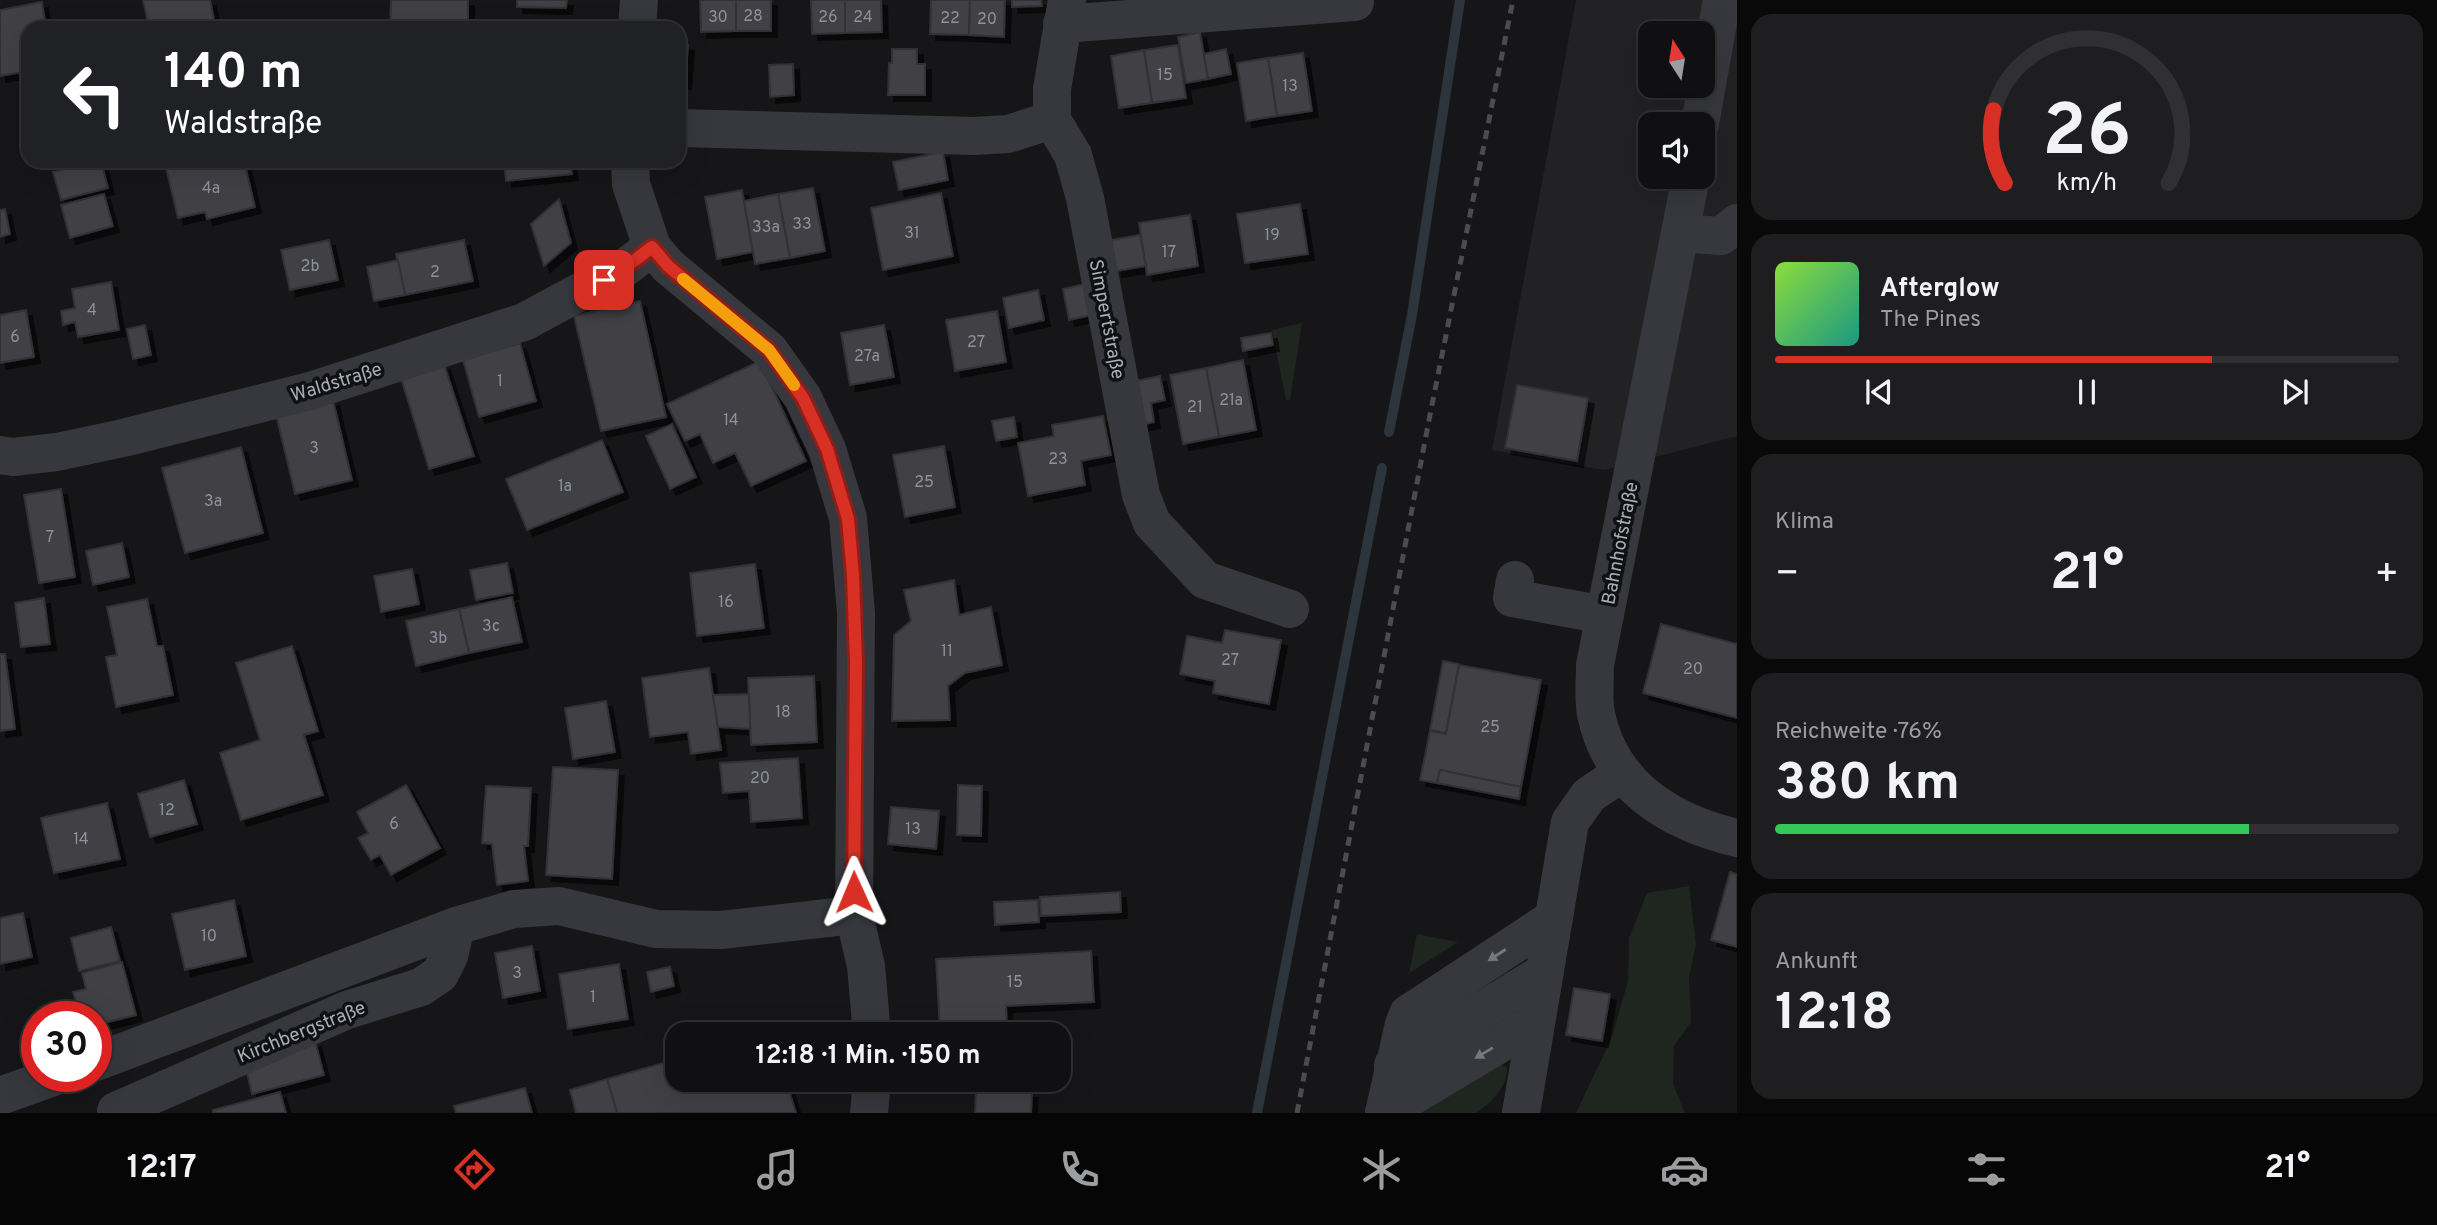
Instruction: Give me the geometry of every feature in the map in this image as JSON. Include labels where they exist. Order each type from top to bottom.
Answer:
[{"type":"street","points":[[638,21],[639,0]]},
{"type":"street","points":[[1702,112],[1722,0]]},
{"type":"street","points":[[686,128],[974,136],[1008,134],[1052,120],[1052,89],[1065,12],[1355,2]]},
{"type":"street","name":"Simpertstraße","points":[[1052,120],[1073,155],[1085,198],[1141,495],[1152,523],[1205,580],[1290,609]]},
{"type":"street","points":[[630,168],[631,184],[652,247],[674,272],[769,350],[803,398],[827,449],[848,519],[855,600],[854,915],[866,966],[871,1022]]},
{"type":"street","name":"Bahnhofstraße","points":[[1689,189],[1595,665],[1595,712],[1605,746],[1622,774],[1643,794],[1666,812],[1737,838]]},
{"type":"street","points":[[1680,233],[1721,236],[1737,223]]},
{"type":"street","name":"Waldstraße","points":[[0,455],[13,457],[57,452],[310,391],[524,322],[626,267],[652,247]]},
{"type":"street","points":[[1515,580],[1512,598],[1605,615]]},
{"type":"street","points":[[1521,1113],[1570,822],[1589,794],[1622,774]]},
{"type":"street","points":[[112,1056],[456,926],[514,909],[559,906],[656,929],[721,930],[854,915]]},
{"type":"street","points":[[1384,1113],[1408,1014],[1554,918]]},
{"type":"street","name":"Kirchbergstraße","points":[[116,1111],[347,1010],[421,987],[440,974],[449,956],[456,926]]},
{"type":"street","points":[[1394,1065],[1545,972]]},
{"type":"street","points":[[1384,1113],[1536,1022]]},
{"type":"street","points":[[0,1096],[21,1088]]},
{"type":"street","points":[[869,1113],[871,1092]]},
{"type":"shaded area","points":[[1576,0],[1737,0],[1737,436],[1605,470],[1492,450]]},
{"type":"shaded area","points":[[1302,323],[1290,400],[1286,400],[1272,330]]},
{"type":"shaded area","points":[[1689,886],[1696,945],[1689,977],[1691,1022],[1674,1046],[1673,1084],[1685,1113],[1576,1113],[1612,1037],[1628,981],[1629,938],[1647,893]]},
{"type":"shaded area","points":[[1417,934],[1458,942],[1409,973]]},
{"type":"shaded area","points":[[1501,1065],[1507,1067],[1502,1088],[1476,1113],[1412,1113]]},
{"type":"building","points":[[143,0],[210,0],[214,21],[148,21]]},
{"type":"building","points":[[391,0],[468,0],[468,21],[390,21]]},
{"type":"building","points":[[517,0],[567,0],[566,8],[517,7]]},
{"type":"building","points":[[700,0],[736,0],[736,31],[701,32]]},
{"type":"building","points":[[736,0],[771,0],[771,31],[736,31]]},
{"type":"building","points":[[811,0],[845,0],[845,33],[812,34]]},
{"type":"building","points":[[845,0],[881,0],[882,32],[845,33]]},
{"type":"building","points":[[931,0],[970,0],[969,35],[930,34]]},
{"type":"building","points":[[970,0],[1005,0],[1004,37],[969,35]]},
{"type":"building","points":[[1012,0],[1041,0],[1042,6],[1012,7]]},
{"type":"building","points":[[42,2],[45,21],[21,21],[21,72],[0,76],[0,10]]},
{"type":"building","points":[[1200,32],[1208,79],[1186,83],[1178,37]]},
{"type":"building","points":[[1178,45],[1186,98],[1152,103],[1144,50]]},
{"type":"building","points":[[892,49],[917,49],[917,64],[925,64],[925,95],[888,95]]},
{"type":"building","points":[[1226,49],[1231,74],[1208,79],[1204,54]]},
{"type":"building","points":[[1144,50],[1152,103],[1119,108],[1111,56]]},
{"type":"building","points":[[1303,53],[1312,111],[1277,116],[1268,58]]},
{"type":"building","points":[[1268,58],[1277,116],[1246,121],[1237,63]]},
{"type":"building","points":[[793,64],[794,95],[770,97],[769,65]]},
{"type":"building","points":[[943,152],[948,180],[899,190],[893,162]]},
{"type":"building","points":[[68,168],[103,168],[108,188],[61,200],[53,172]]},
{"type":"building","points":[[166,168],[246,168],[255,207],[207,219],[205,212],[178,218]]},
{"type":"building","points":[[505,168],[571,168],[572,174],[506,181]]},
{"type":"building","points":[[813,188],[825,251],[790,258],[778,194]]},
{"type":"building","points":[[742,190],[753,252],[717,259],[705,197]]},
{"type":"building","points":[[941,193],[953,256],[883,270],[871,208]]},
{"type":"building","points":[[104,194],[113,226],[70,238],[61,205]]},
{"type":"building","points":[[778,194],[790,258],[755,264],[744,201]]},
{"type":"building","points":[[559,199],[571,243],[544,266],[531,224]]},
{"type":"building","points":[[1300,204],[1308,254],[1245,263],[1237,214]]},
{"type":"building","points":[[5,209],[10,234],[0,237],[0,210]]},
{"type":"building","points":[[1190,215],[1198,266],[1147,275],[1139,223]]},
{"type":"building","points":[[1140,235],[1146,266],[1116,271],[1111,240]]},
{"type":"building","points":[[329,240],[338,280],[290,290],[281,250]]},
{"type":"building","points":[[464,240],[473,281],[405,295],[396,254]]},
{"type":"building","points":[[398,260],[405,295],[374,301],[367,267]]},
{"type":"building","points":[[111,282],[119,330],[78,337],[75,322],[63,325],[61,311],[75,308],[72,289]]},
{"type":"building","points":[[1085,284],[1092,315],[1069,320],[1063,289]]},
{"type":"building","points":[[1038,290],[1044,320],[1009,328],[1003,298]]},
{"type":"building","points":[[640,301],[666,417],[601,431],[574,316]]},
{"type":"building","points":[[26,310],[34,357],[0,363],[0,315]]},
{"type":"building","points":[[997,311],[1006,362],[955,371],[946,320]]},
{"type":"building","points":[[145,325],[151,355],[133,359],[127,329]]},
{"type":"building","points":[[884,325],[894,377],[850,385],[841,333]]},
{"type":"building","points":[[1271,333],[1273,345],[1243,351],[1241,338]]},
{"type":"building","points":[[520,343],[536,401],[479,417],[463,360]]},
{"type":"building","points":[[1243,360],[1256,430],[1219,437],[1206,368]]},
{"type":"building","points":[[760,361],[806,461],[751,486],[735,453],[713,463],[700,434],[685,441],[667,404]]},
{"type":"building","points":[[444,364],[474,456],[429,469],[401,378]]},
{"type":"building","points":[[1206,368],[1219,437],[1183,444],[1170,375]]},
{"type":"building","points":[[1160,376],[1165,400],[1151,403],[1154,422],[1140,425],[1131,382]]},
{"type":"building","points":[[1517,385],[1588,398],[1577,461],[1505,448]]},
{"type":"building","points":[[333,400],[352,480],[295,494],[276,414]]},
{"type":"building","points":[[1103,416],[1111,455],[1081,461],[1085,485],[1028,496],[1018,443],[1054,436],[1052,425]]},
{"type":"building","points":[[1014,417],[1017,437],[996,441],[992,421]]},
{"type":"building","points":[[672,424],[696,477],[670,489],[646,436]]},
{"type":"building","points":[[602,440],[623,492],[527,530],[506,479]]},
{"type":"building","points":[[944,446],[955,507],[905,517],[893,455]]},
{"type":"building","points":[[241,447],[263,533],[185,553],[162,468]]},
{"type":"building","points":[[61,489],[75,577],[39,583],[24,495]]},
{"type":"building","points":[[122,543],[129,577],[93,585],[86,551]]},
{"type":"building","points":[[507,563],[513,593],[476,600],[470,570]]},
{"type":"building","points":[[755,564],[764,628],[697,636],[690,573]]},
{"type":"building","points":[[412,569],[419,604],[381,612],[374,576]]},
{"type":"building","points":[[954,580],[959,615],[991,607],[1002,665],[965,673],[948,686],[950,720],[892,721],[894,635],[911,621],[904,590]]},
{"type":"building","points":[[512,597],[522,642],[469,653],[459,609]]},
{"type":"building","points":[[44,598],[50,644],[21,647],[15,603]]},
{"type":"building","points":[[147,599],[157,646],[163,646],[173,695],[116,707],[106,657],[117,655],[107,607]]},
{"type":"building","points":[[459,609],[469,653],[416,666],[406,621]]},
{"type":"building","points":[[1661,624],[1737,644],[1737,718],[1643,693]]},
{"type":"building","points":[[1225,630],[1281,640],[1269,704],[1213,693],[1215,681],[1180,674],[1187,636],[1222,643]]},
{"type":"building","points":[[292,646],[318,731],[304,735],[323,795],[241,820],[220,753],[260,740],[236,663]]},
{"type":"building","points":[[0,654],[5,654],[15,729],[0,731]]},
{"type":"building","points":[[1443,661],[1459,664],[1446,733],[1430,730]]},
{"type":"building","points":[[1459,665],[1541,680],[1521,787],[1440,770],[1437,783],[1420,780],[1430,731],[1446,734]]},
{"type":"building","points":[[709,668],[721,750],[691,754],[688,732],[650,737],[642,678]]},
{"type":"building","points":[[814,676],[817,742],[751,745],[748,678]]},
{"type":"building","points":[[749,694],[750,729],[718,727],[713,695]]},
{"type":"building","points":[[606,701],[615,752],[573,759],[565,708]]},
{"type":"building","points":[[798,758],[802,818],[751,822],[749,791],[723,793],[720,763]]},
{"type":"building","points":[[553,767],[618,770],[612,879],[546,875]]},
{"type":"building","points":[[1440,770],[1521,787],[1519,799],[1437,783]]},
{"type":"building","points":[[184,780],[197,824],[150,837],[138,794]]},
{"type":"building","points":[[406,785],[440,848],[391,875],[380,855],[371,860],[358,838],[368,833],[357,812]]},
{"type":"building","points":[[958,785],[982,786],[981,836],[957,835]]},
{"type":"building","points":[[486,786],[531,788],[528,846],[524,846],[528,881],[497,885],[492,844],[482,843]]},
{"type":"building","points":[[107,803],[120,859],[54,873],[41,818]]},
{"type":"building","points":[[891,807],[939,811],[936,849],[888,844]]},
{"type":"building","points":[[1730,872],[1737,874],[1737,947],[1711,940]]},
{"type":"building","points":[[1120,892],[1121,912],[1041,916],[1040,897]]},
{"type":"building","points":[[234,900],[246,956],[185,970],[172,914]]},
{"type":"building","points":[[1038,900],[1039,922],[995,925],[994,902]]},
{"type":"building","points":[[23,913],[32,957],[0,964],[0,918]]},
{"type":"building","points":[[111,927],[120,961],[79,971],[71,938]]},
{"type":"building","points":[[532,946],[540,991],[503,998],[495,953]]},
{"type":"building","points":[[1091,951],[1094,1002],[1006,1006],[1007,1022],[940,1022],[936,959]]},
{"type":"building","points":[[122,962],[136,1015],[112,1021],[112,1001],[76,1001],[73,992],[86,989],[82,973]]},
{"type":"building","points":[[619,964],[628,1019],[568,1029],[559,974]]},
{"type":"building","points":[[670,967],[674,986],[651,992],[647,972]]},
{"type":"building","points":[[1574,988],[1610,994],[1602,1041],[1566,1035]]},
{"type":"building","points":[[315,1041],[324,1075],[252,1094],[244,1060]]},
{"type":"building","points":[[665,1062],[665,1092],[790,1092],[796,1113],[617,1113],[607,1079]]},
{"type":"building","points":[[607,1079],[617,1113],[576,1113],[570,1090]]},
{"type":"building","points":[[525,1088],[532,1113],[456,1113],[454,1106]]},
{"type":"building","points":[[280,1092],[286,1113],[213,1113],[213,1110]]},
{"type":"building","points":[[976,1092],[1032,1092],[1031,1113],[975,1113]]},
{"type":"waterway","points":[[1389,432],[1412,315],[1460,0]]},
{"type":"waterway","points":[[1257,1113],[1382,468]]},
{"type":"railway","points":[[1297,1113],[1429,420],[1513,0]]},
{"type":"slow traffic","points":[[683,279],[769,350],[794,385]]},
{"type":"route","points":[[604,280],[652,247],[668,266],[769,350],[803,398],[827,449],[848,519],[856,613],[854,892]]}]
